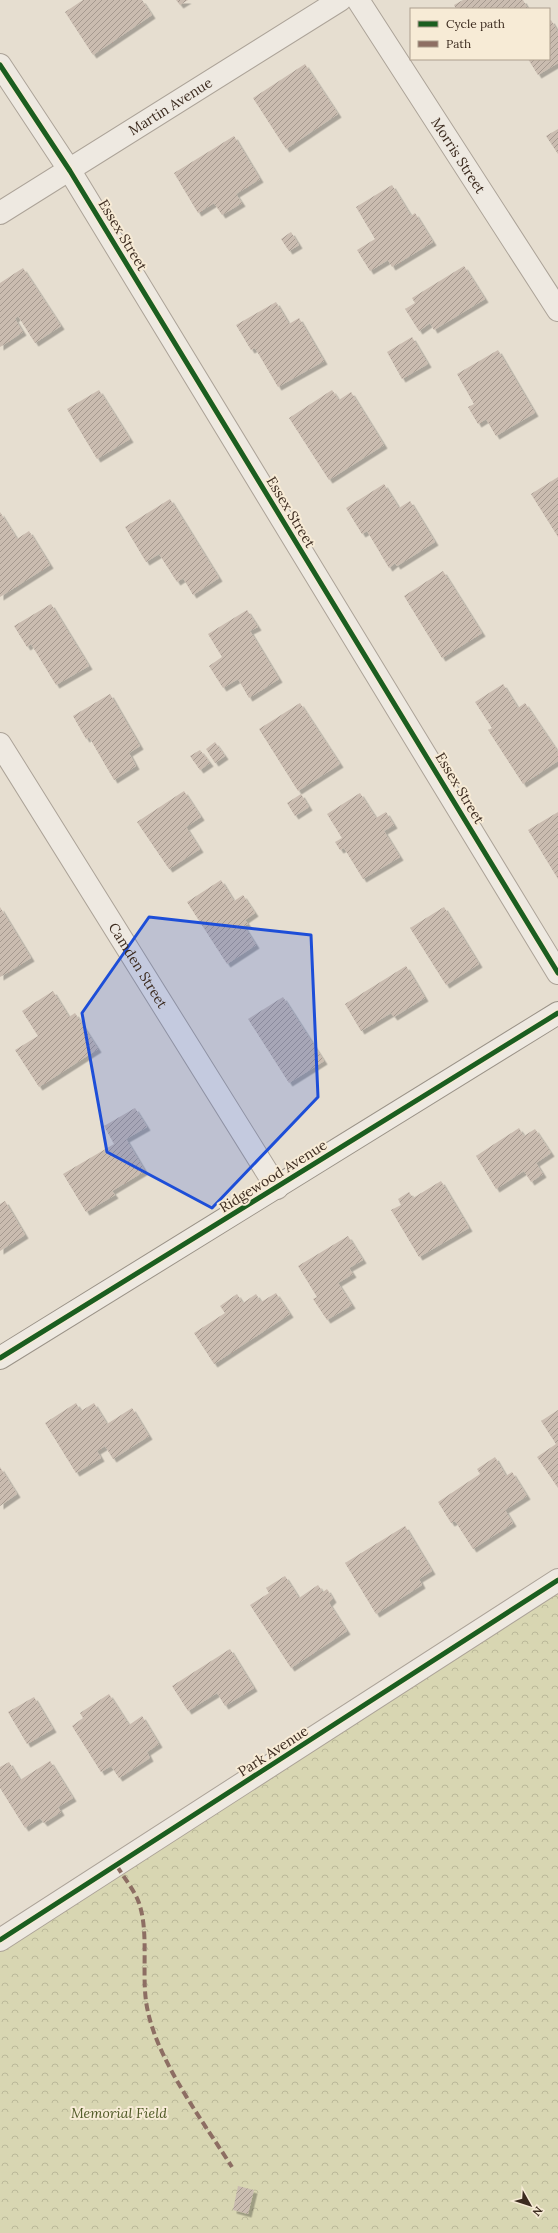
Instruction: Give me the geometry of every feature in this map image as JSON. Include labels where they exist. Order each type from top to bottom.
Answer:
[{"type":"street","name":"Martin Avenue","points":[[0,213],[340,0]]},
{"type":"street","name":"Morris Street","points":[[358,0],[558,310]]},
{"type":"street","name":"Essex Street","points":[[0,65],[70,170],[558,973]]},
{"type":"street","name":"Camden Street","points":[[0,744],[277,1188]]},
{"type":"street","name":"Ridgewood Avenue","points":[[0,1358],[558,1013]]},
{"type":"street","name":"Park Avenue","points":[[0,1940],[558,1580]]},
{"type":"highlighted area","points":[[149,917],[311,935],[318,1097],[212,1208],[107,1152],[82,1013]]},
{"type":"green space","name":"Memorial Field","points":[[558,1580],[558,2233],[0,2233],[0,1940]]},
{"type":"building","points":[[83,0],[142,0],[152,15],[93,55],[65,12]]},
{"type":"building","points":[[176,0],[188,0],[180,5]]},
{"type":"building","points":[[463,0],[523,0],[527,8],[456,8],[454,5]]},
{"type":"building","points":[[550,20],[558,32],[558,63],[538,75],[529,60],[550,60]]},
{"type":"building","points":[[305,64],[338,114],[286,149],[253,98]]},
{"type":"building","points":[[558,129],[558,154],[546,136]]},
{"type":"building","points":[[234,136],[260,179],[236,194],[242,203],[222,215],[214,203],[198,213],[174,173]]},
{"type":"building","points":[[392,185],[411,216],[415,213],[433,242],[392,267],[388,260],[370,271],[357,250],[375,239],[356,207]]},
{"type":"building","points":[[291,232],[299,245],[289,251],[281,239]]},
{"type":"building","points":[[464,266],[485,299],[434,330],[430,323],[419,331],[405,309],[415,303],[412,298]]},
{"type":"building","points":[[23,268],[61,326],[35,343],[18,316],[15,319],[23,332],[0,347],[0,283]]},
{"type":"building","points":[[276,302],[289,324],[299,318],[324,361],[278,387],[255,348],[251,350],[236,325]]},
{"type":"building","points":[[412,337],[428,364],[402,379],[387,352]]},
{"type":"building","points":[[498,350],[535,413],[496,436],[486,419],[478,424],[468,407],[474,404],[457,374]]},
{"type":"building","points":[[99,390],[130,439],[97,459],[67,409]]},
{"type":"building","points":[[332,390],[339,400],[351,392],[384,445],[329,480],[289,418]]},
{"type":"building","points":[[558,477],[558,537],[531,494]]},
{"type":"building","points":[[384,484],[399,508],[410,501],[435,542],[397,566],[395,563],[389,568],[367,531],[362,534],[346,508]]},
{"type":"building","points":[[170,499],[219,578],[193,595],[183,578],[177,582],[159,554],[146,562],[125,527]]},
{"type":"building","points":[[0,512],[17,539],[29,531],[50,565],[0,597]]},
{"type":"building","points":[[443,571],[482,633],[442,658],[404,596]]},
{"type":"building","points":[[51,604],[89,666],[56,685],[31,644],[27,647],[14,626]]},
{"type":"building","points":[[247,610],[258,627],[250,631],[279,679],[249,698],[238,679],[223,688],[209,666],[222,657],[208,634]]},
{"type":"building","points":[[503,684],[518,708],[525,703],[558,752],[558,761],[523,784],[488,730],[492,728],[475,702]]},
{"type":"building","points":[[110,694],[140,746],[129,753],[136,766],[114,780],[89,737],[86,739],[73,716]]},
{"type":"building","points":[[300,703],[340,764],[298,791],[259,729]]},
{"type":"building","points":[[215,742],[225,756],[215,763],[206,749]]},
{"type":"building","points":[[200,750],[210,763],[200,770],[190,756]]},
{"type":"building","points":[[184,791],[201,817],[186,827],[200,849],[169,869],[137,822]]},
{"type":"building","points":[[360,793],[376,818],[386,812],[394,825],[384,831],[400,857],[363,879],[344,848],[340,850],[335,842],[342,838],[327,814]]},
{"type":"building","points":[[301,794],[309,807],[295,816],[287,803]]},
{"type":"building","points":[[558,812],[558,879],[528,830]]},
{"type":"building","points":[[221,880],[234,901],[243,895],[255,913],[245,920],[248,924],[244,926],[256,945],[227,964],[187,902]]},
{"type":"building","points":[[0,907],[31,958],[0,977]]},
{"type":"building","points":[[444,907],[479,964],[446,985],[410,928]]},
{"type":"building","points":[[406,966],[425,998],[394,1017],[391,1013],[361,1031],[345,1004]]},
{"type":"building","points":[[53,991],[69,1017],[75,1013],[98,1049],[39,1087],[15,1050],[38,1036],[22,1011]]},
{"type":"building","points":[[283,997],[324,1061],[289,1083],[248,1019]]},
{"type":"building","points":[[135,1108],[147,1127],[126,1139],[145,1171],[112,1191],[115,1195],[86,1212],[63,1174],[114,1144],[104,1126]]},
{"type":"building","points":[[519,1128],[524,1136],[535,1129],[551,1153],[536,1163],[543,1174],[531,1182],[524,1171],[496,1189],[476,1156]]},
{"type":"building","points":[[441,1181],[469,1228],[419,1257],[391,1210],[401,1205],[398,1199],[409,1192],[413,1198]]},
{"type":"building","points":[[5,1201],[25,1235],[0,1251],[0,1204]]},
{"type":"building","points":[[348,1236],[363,1260],[349,1268],[353,1274],[338,1283],[352,1305],[327,1320],[313,1299],[317,1297],[298,1266]]},
{"type":"building","points":[[276,1293],[290,1314],[214,1364],[194,1333],[225,1313],[220,1306],[237,1294],[243,1303],[256,1294],[261,1302]]},
{"type":"building","points":[[76,1403],[81,1411],[94,1403],[107,1424],[132,1408],[149,1436],[113,1459],[105,1446],[97,1451],[101,1458],[76,1473],[45,1423]]},
{"type":"building","points":[[558,1410],[558,1488],[537,1457],[556,1444],[541,1421]]},
{"type":"building","points":[[495,1457],[506,1476],[512,1472],[527,1496],[505,1510],[513,1523],[473,1549],[455,1521],[451,1523],[438,1502],[480,1474],[477,1469]]},
{"type":"building","points":[[0,1467],[17,1494],[0,1506]]},
{"type":"building","points":[[405,1526],[432,1571],[419,1579],[422,1585],[376,1614],[345,1563]]},
{"type":"building","points":[[285,1576],[299,1598],[318,1585],[323,1592],[327,1589],[333,1599],[329,1603],[347,1631],[291,1668],[250,1605],[269,1593],[266,1588]]},
{"type":"building","points":[[230,1649],[254,1688],[225,1706],[217,1693],[188,1711],[172,1686]]},
{"type":"building","points":[[109,1694],[129,1725],[142,1716],[159,1744],[147,1752],[150,1758],[119,1778],[111,1766],[101,1772],[72,1726],[83,1718],[80,1713]]},
{"type":"building","points":[[34,1697],[53,1729],[27,1744],[8,1712]]},
{"type":"building","points":[[50,1761],[73,1798],[58,1807],[61,1812],[44,1823],[40,1818],[25,1828],[0,1788],[0,1767],[9,1762],[20,1780]]},
{"type":"building","points":[[238,2186],[254,2190],[248,2214],[233,2210]]},
{"type":"marked path","points":[[117,1866],[139,1903],[144,1929],[145,1986],[148,2012],[162,2052],[196,2112],[232,2167]]},
{"type":"cycle path","points":[[0,65],[70,171],[558,973]]},
{"type":"cycle path","points":[[0,1358],[558,1013]]},
{"type":"cycle path","points":[[0,1940],[558,1580]]}]
